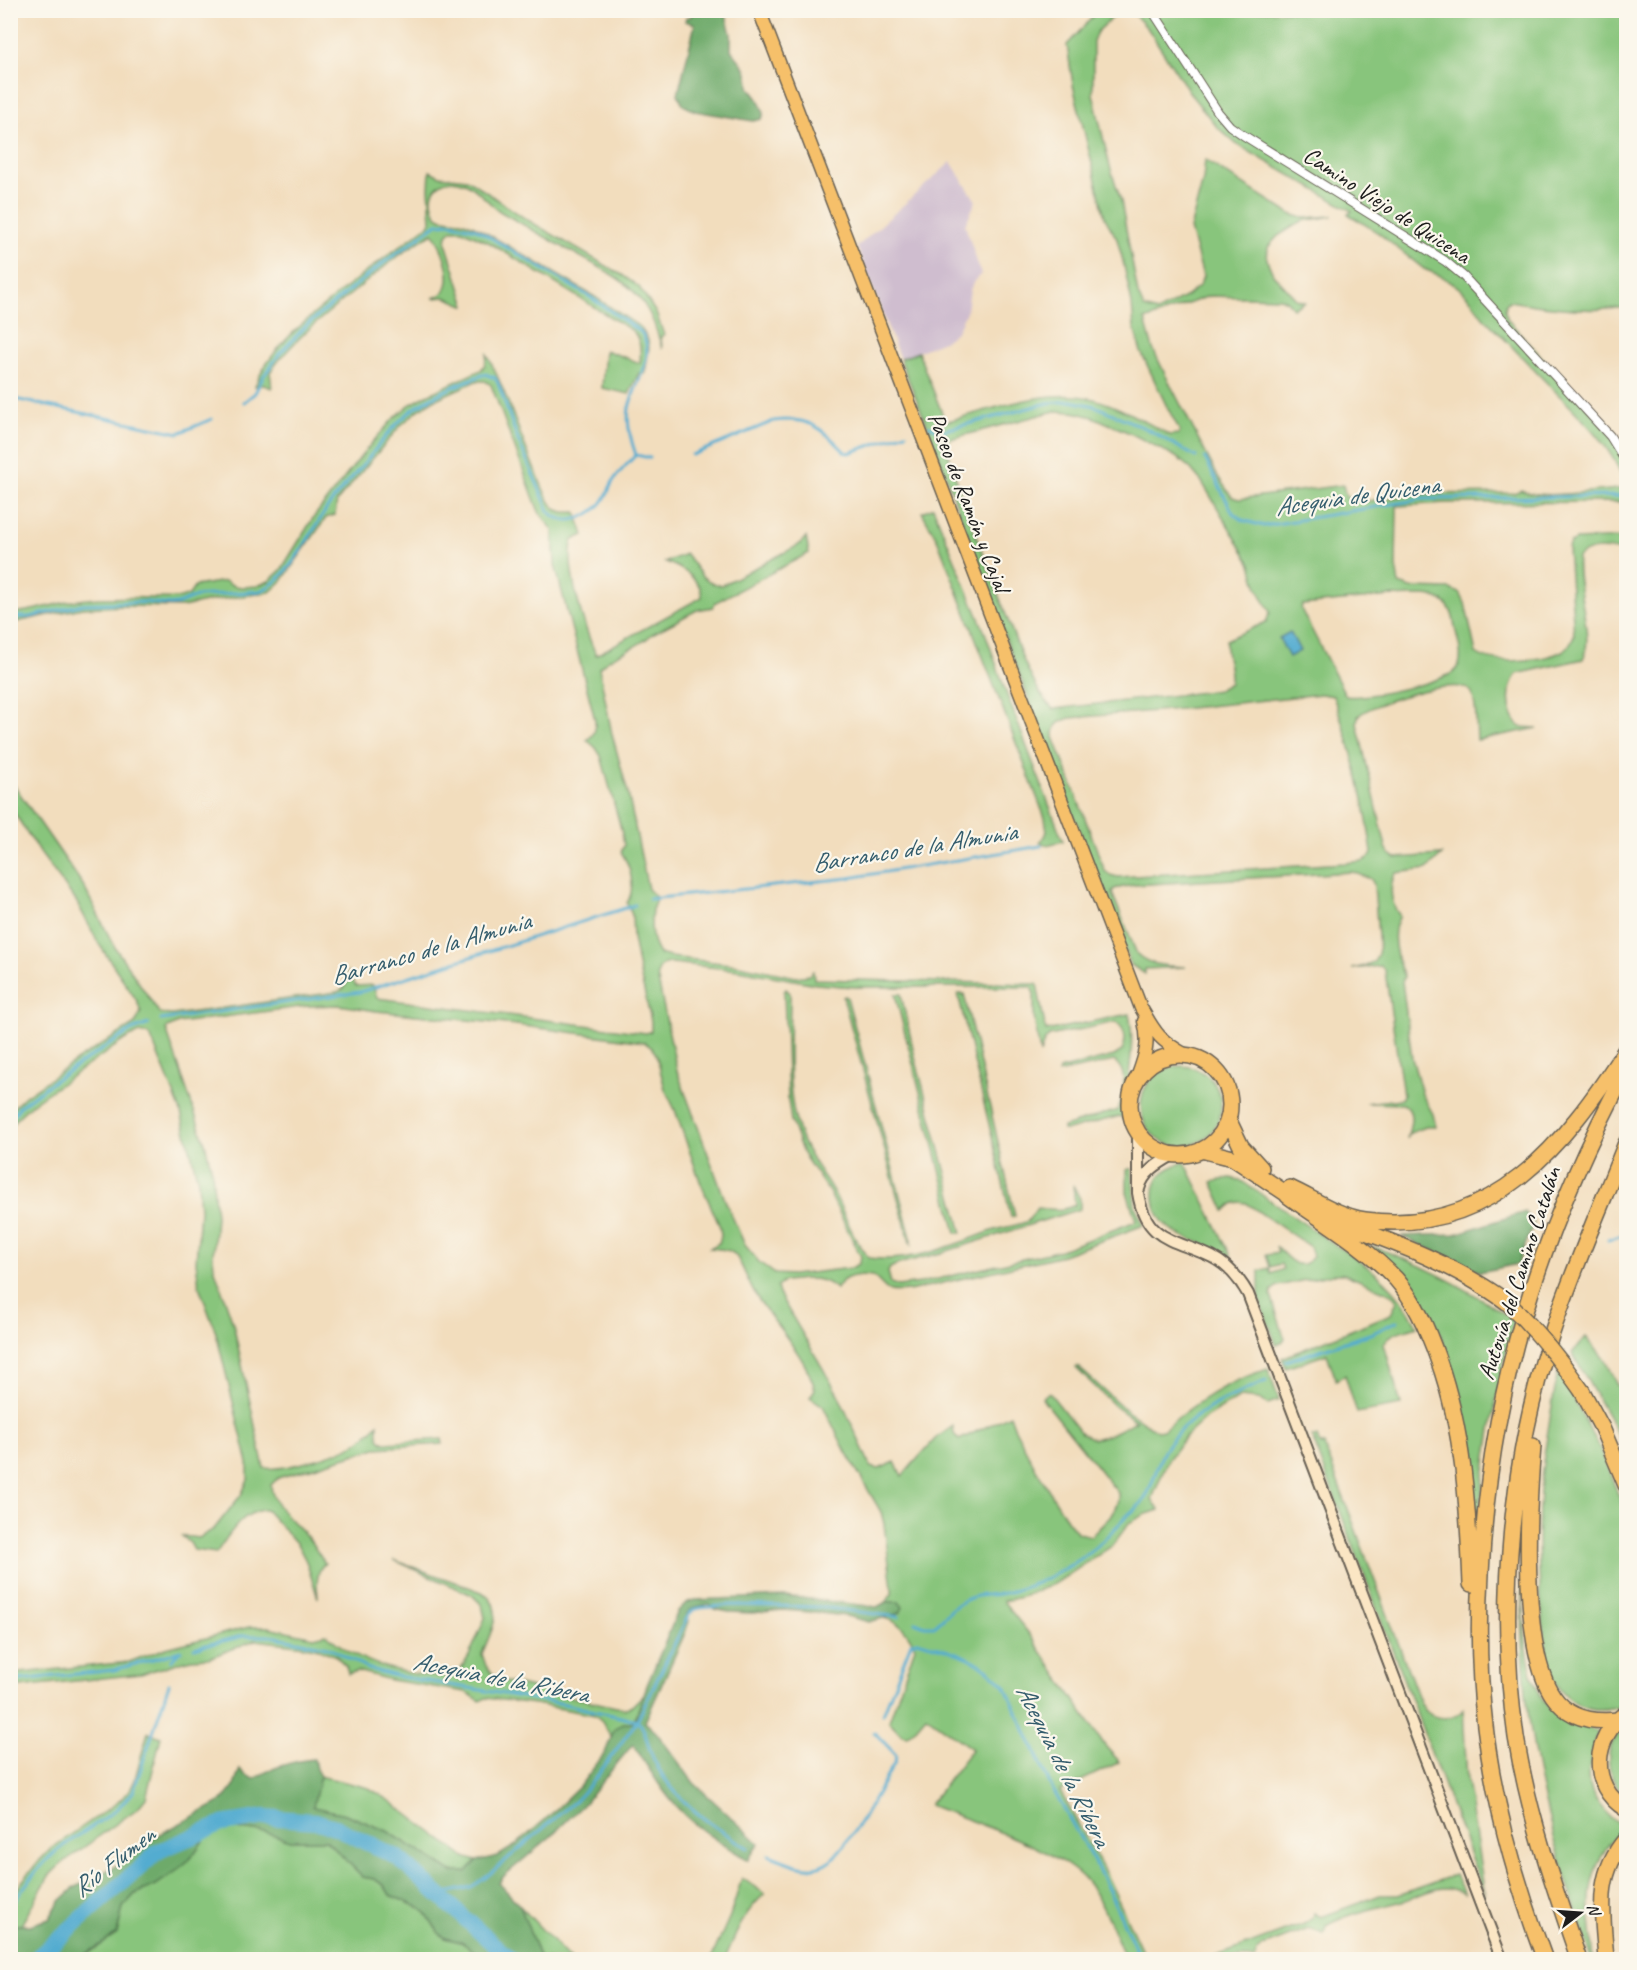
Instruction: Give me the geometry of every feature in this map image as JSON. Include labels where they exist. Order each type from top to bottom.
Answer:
[{"type":"highway","points":[[1289,1192],[1340,1213],[1364,1220],[1411,1222],[1460,1212],[1485,1201],[1540,1160],[1602,1086],[1626,1049]]},
{"type":"highway","points":[[1237,1152],[1229,1120],[1229,1098],[1226,1085],[1210,1064],[1186,1054],[1174,1054],[1153,1062],[1137,1078],[1131,1091],[1129,1106],[1131,1120],[1147,1143],[1160,1151],[1173,1155],[1201,1150],[1237,1152],[1360,1246],[1396,1280],[1417,1309],[1433,1344],[1456,1418],[1464,1464],[1469,1516],[1473,1626],[1485,1727]]},
{"type":"highway","name":"Autovía del Camino Catalán","points":[[1545,1959],[1529,1916],[1509,1849],[1494,1784],[1485,1727],[1479,1635],[1485,1506],[1500,1404],[1514,1344],[1552,1230],[1583,1155],[1626,1071]]},
{"type":"highway","points":[[1201,1150],[1220,1134],[1229,1120]]},
{"type":"highway","name":"Autovía del Camino Catalán","points":[[1579,1959],[1548,1868],[1530,1803],[1516,1736],[1508,1642],[1509,1554],[1517,1486],[1531,1413],[1551,1334],[1626,1143]]},
{"type":"highway","points":[[1289,1192],[1334,1221],[1449,1267],[1475,1280],[1508,1303],[1550,1346],[1582,1391],[1602,1428],[1626,1485]]},
{"type":"highway","points":[[1551,1334],[1535,1426],[1529,1496],[1532,1605],[1538,1659],[1543,1678],[1553,1696],[1565,1709],[1580,1718],[1593,1721],[1622,1716]]},
{"type":"highway","points":[[1622,1716],[1604,1737],[1599,1757],[1600,1768],[1608,1791],[1626,1809]]},
{"type":"highway","points":[[1606,1959],[1603,1925],[1606,1872],[1615,1853],[1626,1839]]},
{"type":"main road","name":"Paseo de Ramón y Cajal","points":[[759,10],[1141,1008]]},
{"type":"main road","points":[[1141,1008],[1156,1034],[1165,1044],[1186,1054]]},
{"type":"main road","points":[[1137,1078],[1146,1054],[1148,1035],[1141,1008]]},
{"type":"street","name":"Camino Viejo de Quicena","points":[[1152,10],[1218,112],[1230,126],[1454,268],[1610,436],[1626,462]]},
{"type":"street","points":[[1138,1133],[1138,1192],[1143,1211],[1149,1221],[1161,1236],[1170,1242],[1221,1263],[1237,1277],[1248,1294],[1502,1959]]},
{"type":"street","points":[[1138,1192],[1140,1184],[1148,1173],[1173,1155]]},
{"type":"shaded area","points":[[951,162],[976,201],[965,225],[981,274],[974,281],[970,290],[967,310],[957,331],[946,340],[900,359],[857,247]]},
{"type":"green space","points":[[692,11],[725,11],[731,34],[731,50],[746,70],[749,87],[764,113],[762,119],[753,121],[695,111],[683,105],[678,94],[695,24],[685,21],[686,17],[691,17]]},
{"type":"green space","points":[[1098,11],[1120,11],[1097,32],[1093,41],[1093,94],[1109,163],[1121,201],[1138,294],[1144,308],[1157,312],[1187,296],[1200,285],[1203,276],[1190,229],[1203,180],[1205,160],[1290,214],[1303,218],[1333,216],[1302,221],[1278,236],[1268,247],[1267,260],[1273,274],[1296,299],[1305,302],[1293,308],[1287,301],[1280,298],[1209,296],[1145,320],[1153,349],[1166,376],[1218,477],[1232,497],[1239,499],[1343,485],[1346,497],[1360,502],[1419,494],[1514,493],[1521,490],[1541,494],[1568,494],[1620,489],[1624,482],[1611,455],[1582,419],[1483,317],[1458,287],[1424,269],[1377,232],[1348,214],[1352,211],[1236,144],[1217,127],[1192,96],[1148,29],[1131,11],[1626,11],[1626,307],[1583,309],[1509,301],[1505,311],[1508,320],[1606,427],[1626,455],[1626,506],[1623,502],[1446,503],[1397,506],[1396,566],[1399,584],[1411,588],[1450,589],[1460,593],[1465,603],[1476,653],[1494,660],[1545,657],[1566,648],[1574,635],[1568,548],[1570,543],[1576,540],[1626,538],[1626,551],[1595,550],[1578,557],[1579,582],[1587,637],[1583,659],[1517,674],[1513,680],[1510,693],[1512,715],[1520,727],[1538,728],[1477,740],[1476,713],[1472,693],[1461,687],[1431,689],[1414,693],[1379,705],[1358,716],[1357,723],[1389,853],[1396,858],[1442,855],[1427,869],[1396,873],[1391,889],[1393,901],[1400,916],[1395,930],[1395,946],[1404,977],[1402,981],[1412,1058],[1422,1094],[1433,1114],[1436,1127],[1426,1127],[1410,1133],[1407,1139],[1411,1115],[1407,1107],[1403,1104],[1365,1103],[1401,1099],[1403,1095],[1385,971],[1381,966],[1352,969],[1367,966],[1378,955],[1374,885],[1371,879],[1352,872],[1134,885],[1114,889],[1112,893],[1137,954],[1153,963],[1186,967],[1145,969],[1145,974],[1131,965],[1001,627],[933,440],[900,359],[918,352],[944,418],[948,421],[1037,398],[1073,396],[1100,401],[1131,414],[1170,435],[1179,434],[1180,431],[1141,352],[1134,328],[1132,304],[1123,261],[1117,239],[1105,218],[1073,85],[1067,45]],"holes":[[[1055,411],[1073,412],[1093,417],[1132,434],[1176,457],[1202,482],[1251,564],[1258,589],[1270,612],[1266,622],[1226,640],[1230,683],[1218,690],[1053,709],[1037,688],[1024,661],[988,567],[946,447],[950,439]],[[1391,596],[1436,598],[1444,602],[1451,612],[1460,649],[1459,665],[1451,674],[1422,684],[1369,695],[1346,696],[1301,609],[1302,605]],[[1321,694],[1333,696],[1362,793],[1372,853],[1370,857],[1363,861],[1345,863],[1118,877],[1110,875],[1105,871],[1054,737],[1056,726],[1070,718]]]},
{"type":"green space","points":[[430,171],[440,176],[467,179],[526,219],[639,287],[656,313],[664,335],[661,336],[662,349],[648,311],[634,292],[615,277],[501,212],[465,183],[444,182],[435,189],[432,202],[438,216],[476,227],[595,297],[641,328],[648,340],[649,348],[645,374],[639,373],[629,394],[602,388],[605,350],[640,363],[640,346],[633,331],[490,243],[462,230],[452,230],[447,235],[446,243],[466,306],[445,297],[433,298],[444,291],[448,276],[443,252],[433,233],[388,264],[301,336],[270,372],[272,388],[264,385],[255,386],[270,359],[290,335],[360,277],[429,225],[431,221]]},
{"type":"green space","points":[[487,354],[548,499],[559,511],[576,512],[584,535],[573,540],[571,565],[573,581],[586,630],[596,655],[702,597],[694,579],[665,562],[686,554],[705,579],[722,585],[799,545],[806,537],[809,553],[716,602],[713,607],[697,610],[652,634],[639,644],[611,658],[599,668],[648,889],[655,896],[651,927],[654,944],[659,954],[739,965],[796,977],[809,975],[813,971],[814,979],[1037,984],[1046,1031],[1129,1014],[1132,1040],[1127,1121],[1120,1116],[1063,1130],[1063,1127],[1118,1110],[1124,1084],[1122,1071],[1114,1061],[1058,1073],[1059,1070],[1114,1056],[1122,1051],[1125,1035],[1116,1022],[1049,1036],[1040,1054],[1034,1017],[1034,994],[1031,987],[855,987],[816,984],[738,970],[671,963],[661,966],[657,975],[677,1071],[727,1205],[745,1245],[759,1262],[775,1274],[793,1275],[851,1268],[859,1264],[861,1257],[829,1192],[803,1154],[791,1121],[788,1100],[784,992],[786,989],[790,993],[789,1069],[797,1125],[806,1149],[869,1258],[916,1256],[1028,1221],[1037,1208],[1066,1209],[1075,1205],[1073,1185],[1080,1199],[1080,1209],[941,1253],[898,1264],[890,1268],[888,1272],[891,1283],[898,1286],[921,1283],[1061,1250],[1136,1221],[1127,1192],[1127,1169],[1132,1169],[1135,1206],[1144,1225],[1063,1255],[909,1291],[888,1290],[873,1276],[862,1275],[847,1278],[836,1289],[825,1282],[812,1279],[785,1281],[777,1287],[838,1394],[871,1467],[879,1469],[895,1462],[902,1476],[935,1439],[953,1426],[954,1434],[959,1440],[1010,1415],[1037,1471],[1068,1521],[1078,1533],[1091,1536],[1114,1511],[1118,1493],[1042,1398],[1049,1392],[1081,1433],[1093,1439],[1109,1435],[1136,1421],[1116,1407],[1076,1368],[1077,1366],[1127,1411],[1157,1431],[1163,1430],[1187,1410],[1225,1387],[1268,1369],[1279,1400],[1268,1404],[1259,1399],[1240,1397],[1207,1417],[1185,1437],[1168,1460],[1152,1499],[1159,1510],[1129,1523],[1112,1546],[1056,1583],[1022,1597],[1003,1601],[1030,1635],[1106,1747],[1120,1762],[1060,1791],[1106,1874],[1146,1959],[1126,1959],[1098,1899],[1086,1881],[1073,1869],[1035,1847],[929,1805],[972,1749],[926,1716],[907,1736],[902,1735],[889,1721],[915,1647],[903,1629],[895,1622],[884,1618],[900,1613],[899,1602],[886,1602],[892,1594],[892,1588],[881,1512],[846,1452],[823,1406],[810,1397],[815,1389],[804,1363],[755,1294],[736,1256],[728,1251],[710,1248],[719,1243],[720,1227],[665,1089],[656,1054],[644,1042],[339,1005],[308,1006],[178,1023],[166,1029],[205,1143],[212,1171],[216,1216],[214,1267],[233,1323],[264,1468],[299,1464],[341,1450],[361,1440],[378,1424],[379,1437],[385,1443],[442,1439],[443,1444],[376,1448],[278,1478],[271,1485],[275,1501],[309,1539],[325,1563],[318,1575],[318,1598],[306,1561],[297,1544],[266,1510],[250,1514],[243,1519],[216,1553],[194,1550],[182,1536],[199,1538],[214,1529],[241,1495],[248,1480],[248,1463],[216,1333],[199,1286],[196,1262],[200,1210],[198,1181],[180,1109],[150,1035],[140,1032],[126,1039],[33,1103],[11,1127],[10,1111],[25,1096],[135,1024],[141,1012],[137,1001],[99,944],[76,901],[11,808],[11,781],[83,885],[114,946],[160,1014],[172,1015],[337,992],[345,987],[348,972],[356,986],[373,985],[377,998],[646,1033],[651,1031],[651,1021],[633,938],[632,915],[627,903],[631,891],[631,877],[621,852],[624,845],[621,829],[601,756],[587,740],[594,732],[595,720],[555,565],[553,530],[539,512],[491,385],[485,381],[476,381],[434,400],[400,426],[337,501],[335,515],[326,518],[282,581],[270,592],[183,607],[82,608],[11,623],[11,613],[70,601],[104,598],[181,598],[189,595],[195,586],[225,581],[234,586],[243,587],[257,586],[269,581],[281,570],[313,518],[393,419],[409,405],[481,370]]},
{"type":"green space","points":[[933,507],[986,635],[1063,841],[1047,845],[1040,842],[1047,832],[1045,818],[938,541],[922,512]]},
{"type":"green space","points":[[895,994],[901,994],[915,1057],[962,1233],[956,1233]]},
{"type":"green space","points":[[958,994],[964,994],[1015,1216],[1011,1217]]},
{"type":"green space","points":[[845,996],[911,1237],[911,1246],[843,997]]},
{"type":"green space","points":[[1181,1066],[1196,1069],[1209,1078],[1218,1091],[1221,1106],[1218,1121],[1209,1134],[1196,1143],[1181,1146],[1166,1143],[1153,1134],[1144,1121],[1141,1106],[1144,1091],[1153,1078],[1166,1069]]},
{"type":"green space","points":[[1185,1162],[1232,1258],[1177,1234],[1159,1216],[1154,1201],[1155,1185],[1164,1172]]},
{"type":"green space","points":[[1230,1178],[1240,1180],[1364,1264],[1398,1295],[1417,1326],[1390,1336],[1384,1344],[1401,1405],[1357,1413],[1345,1375],[1336,1380],[1327,1354],[1286,1368],[1282,1358],[1391,1314],[1397,1301],[1392,1294],[1344,1274],[1333,1274],[1278,1286],[1272,1290],[1271,1296],[1285,1339],[1282,1343],[1276,1344],[1259,1300],[1259,1271],[1269,1268],[1271,1274],[1283,1269],[1281,1264],[1270,1267],[1266,1255],[1278,1253],[1276,1246],[1294,1263],[1304,1264],[1313,1256],[1310,1247],[1246,1203],[1234,1203],[1225,1211],[1212,1182]]},
{"type":"green space","points":[[1525,1212],[1534,1223],[1518,1264],[1480,1272],[1401,1236],[1455,1234]]},
{"type":"green space","points":[[1369,1245],[1408,1260],[1444,1278],[1480,1298],[1514,1321],[1496,1402],[1476,1538],[1462,1413],[1446,1351],[1435,1322],[1416,1289],[1384,1256]]},
{"type":"green space","points":[[1586,1337],[1604,1359],[1626,1402],[1626,1455],[1619,1436],[1572,1353]]},
{"type":"green space","points":[[1558,1371],[1598,1444],[1626,1514],[1626,1704],[1603,1710],[1582,1707],[1565,1695],[1551,1675],[1547,1660],[1541,1604],[1539,1500]]},
{"type":"green space","points":[[1312,1437],[1317,1437],[1320,1445],[1324,1445],[1421,1704],[1431,1715],[1441,1717],[1452,1717],[1463,1709],[1467,1780],[1485,1895]]},
{"type":"green space","points":[[394,1560],[482,1592],[490,1598],[494,1605],[494,1621],[482,1654],[486,1666],[497,1680],[625,1709],[632,1706],[643,1695],[636,1717],[631,1723],[616,1728],[611,1737],[602,1721],[595,1715],[486,1698],[480,1701],[466,1692],[390,1680],[357,1671],[348,1674],[346,1666],[336,1656],[319,1649],[255,1640],[209,1658],[191,1659],[141,1674],[11,1688],[11,1674],[129,1662],[166,1648],[249,1627],[268,1627],[314,1637],[326,1634],[354,1654],[384,1667],[417,1674],[451,1677],[460,1671],[469,1656],[485,1618],[482,1605],[472,1595]]},
{"type":"green space","points":[[1522,1573],[1526,1646],[1535,1682],[1542,1698],[1557,1715],[1598,1732],[1590,1762],[1590,1785],[1600,1805],[1622,1827],[1600,1859],[1594,1874],[1590,1921],[1594,1959],[1592,1959],[1561,1861],[1536,1761],[1525,1678]]},
{"type":"green space","points":[[785,1596],[877,1607],[886,1602],[899,1602],[903,1607],[900,1613],[869,1622],[846,1616],[811,1612],[783,1610],[752,1613],[729,1612],[714,1609],[709,1604],[693,1608],[687,1614],[689,1621],[685,1633],[645,1722],[656,1732],[694,1783],[759,1843],[748,1860],[696,1825],[665,1792],[633,1744],[584,1804],[499,1883],[520,1906],[540,1959],[486,1959],[461,1942],[445,1938],[426,1913],[390,1895],[384,1885],[374,1879],[363,1877],[326,1840],[290,1840],[265,1832],[228,1828],[206,1836],[191,1858],[175,1872],[156,1885],[135,1894],[123,1907],[117,1934],[79,1959],[11,1959],[11,1925],[30,1925],[49,1919],[59,1902],[74,1888],[123,1862],[149,1840],[222,1801],[234,1786],[240,1769],[254,1779],[283,1765],[314,1759],[320,1776],[313,1807],[345,1814],[387,1831],[452,1872],[466,1872],[477,1861],[498,1856],[516,1845],[549,1816],[579,1787],[605,1753],[614,1730],[623,1723],[632,1723],[678,1611],[686,1603],[694,1600]]},
{"type":"green space","points":[[1626,1725],[1626,1798],[1610,1771],[1609,1752],[1612,1743]]},
{"type":"green space","points":[[148,1732],[161,1737],[146,1798],[138,1808],[61,1864],[49,1876],[21,1925],[11,1925],[11,1898],[37,1863],[52,1848],[118,1802],[128,1792],[134,1782]]},
{"type":"green space","points":[[320,1776],[369,1788],[389,1800],[464,1857],[477,1861],[466,1872],[452,1872],[387,1831],[345,1814],[312,1807]]},
{"type":"green space","points":[[228,1828],[265,1832],[290,1840],[326,1840],[363,1877],[374,1879],[384,1885],[390,1895],[426,1913],[445,1938],[461,1942],[486,1959],[79,1960],[117,1934],[123,1907],[135,1894],[156,1885],[191,1858],[206,1836]]},
{"type":"green space","points":[[1455,1875],[1464,1893],[1441,1888],[1355,1914],[1326,1926],[1324,1934],[1309,1929],[1263,1946],[1257,1952],[1255,1959],[1209,1959],[1304,1924],[1313,1918],[1314,1913],[1321,1917],[1380,1895],[1398,1895]]},
{"type":"green space","points":[[742,1878],[765,1894],[746,1916],[725,1959],[711,1959],[730,1916]]},
{"type":"green space","points":[[520,1906],[570,1959],[540,1959]]},
{"type":"water","points":[[1290,632],[1300,651],[1289,657],[1279,638]]},
{"type":"waterway","points":[[244,402],[255,393],[280,353],[308,324],[382,264],[437,224],[450,223],[476,229],[590,297],[641,332],[646,341],[646,360],[628,414],[632,444],[636,455]]},
{"type":"waterway","points":[[10,617],[30,617],[83,604],[145,602],[170,605],[198,596],[260,591],[271,585],[290,566],[332,501],[400,420],[431,398],[485,374],[495,378],[498,383],[518,440],[549,511],[555,517],[571,520],[594,510],[605,498],[616,477],[636,455]]},
{"type":"waterway","points":[[10,398],[179,433],[212,419]]},
{"type":"waterway","name":"Acequia de Quicena","points":[[929,426],[941,431],[1048,403],[1071,401],[1095,406],[1147,429],[1196,457]]},
{"type":"waterway","name":"Acequia de Quicena","points":[[692,455],[774,421],[806,422],[821,430],[849,453],[906,433]]},
{"type":"waterway","name":"Acequia de Quicena","points":[[636,455],[650,458]]},
{"type":"waterway","name":"Acequia de Quicena","points":[[1205,458],[1233,513],[1242,520],[1264,526],[1422,499],[1624,496]]},
{"type":"waterway","name":"Barranco de la Almunia","points":[[649,899],[849,878],[1041,846]]},
{"type":"waterway","name":"Barranco de la Almunia","points":[[161,1020],[360,992],[635,905]]},
{"type":"waterway","name":"Barranco de la Almunia","points":[[10,1119],[21,1105],[55,1080],[132,1030],[149,1024]]},
{"type":"waterway","points":[[1608,1240],[1625,1234]]},
{"type":"waterway","points":[[1286,1361],[1373,1333],[1397,1321]]},
{"type":"waterway","points":[[915,1622],[925,1626],[934,1626],[965,1600],[974,1596],[1005,1593],[1028,1586],[1061,1571],[1081,1558],[1101,1543],[1142,1502],[1165,1449],[1185,1425],[1210,1408],[1266,1381]]},
{"type":"waterway","points":[[439,1895],[471,1887],[485,1878],[575,1801],[595,1779],[637,1721],[693,1610],[732,1605],[820,1607],[899,1617]]},
{"type":"waterway","name":"Acequia de la Ribera","points":[[194,1648],[243,1636],[271,1636],[328,1647],[369,1669],[396,1676],[565,1704],[637,1721],[644,1731],[658,1767],[676,1793],[705,1819],[748,1848]]},
{"type":"waterway","name":"Acequia de la Ribera","points":[[883,1714],[911,1643],[917,1641],[965,1656],[985,1667],[995,1676],[1005,1686],[1051,1786],[1102,1876],[1141,1960]]},
{"type":"waterway","name":"Acequia de la Ribera","points":[[10,1681],[114,1670],[181,1651]]},
{"type":"waterway","name":"Acequia de la Ribera","points":[[171,1661],[179,1652]]},
{"type":"waterway","points":[[10,1907],[52,1855],[108,1816],[133,1792],[169,1684]]},
{"type":"waterway","name":"Acequia de la Ribera","points":[[769,1855],[803,1867],[817,1867],[834,1857],[860,1823],[895,1762],[896,1755],[874,1732]]},
{"type":"waterway","name":"Río Flumen","points":[[34,1960],[159,1851],[222,1824],[265,1817],[315,1821],[335,1827],[398,1858],[511,1960]]}]
